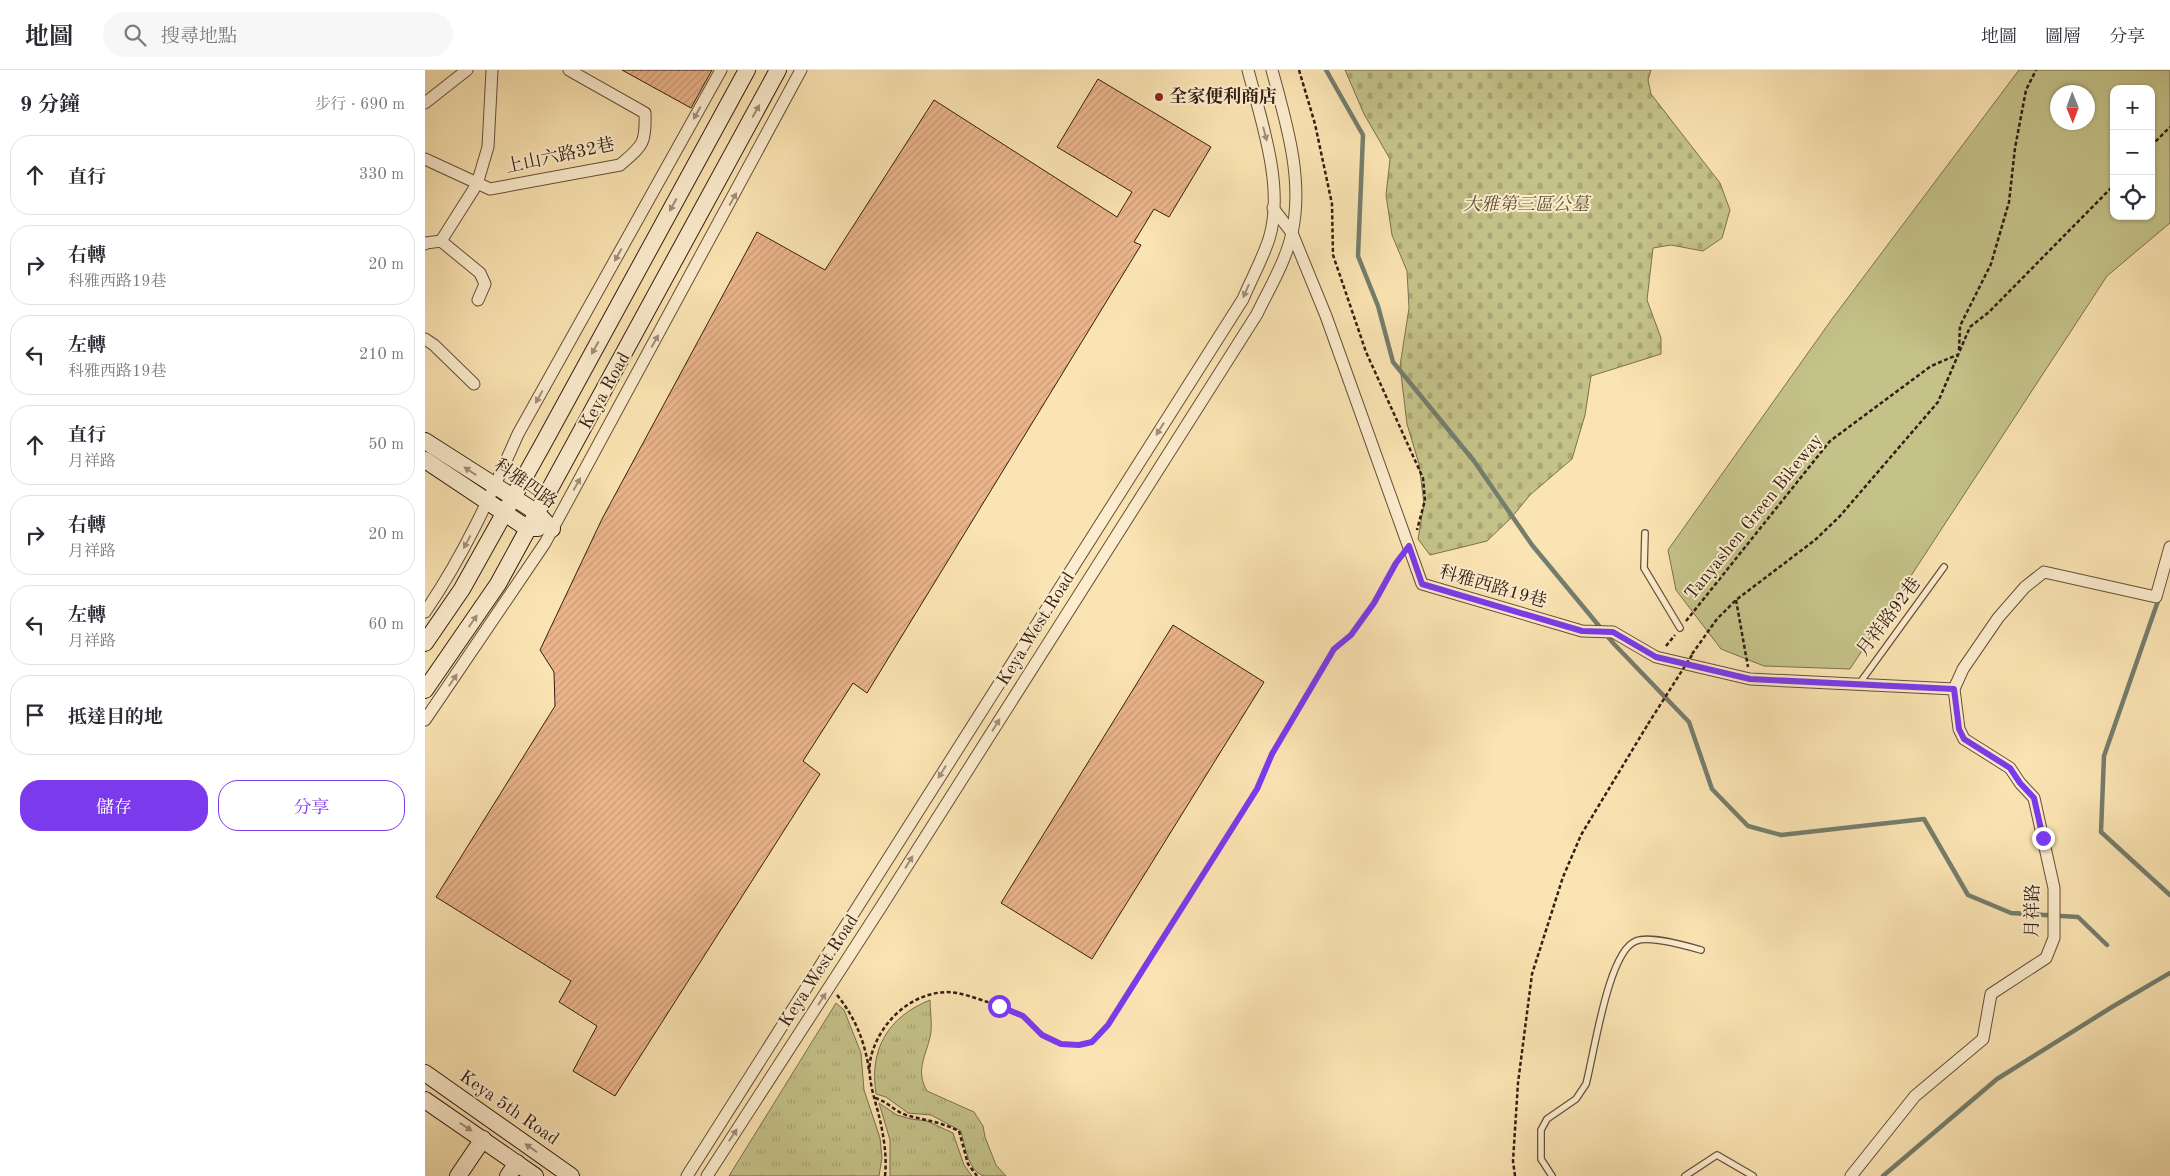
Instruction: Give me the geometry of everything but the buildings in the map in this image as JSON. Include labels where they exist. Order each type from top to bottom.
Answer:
[{"type":"street","points":[[425,103],[467,70]]},
{"type":"street","points":[[441,242],[477,184],[488,147],[492,70]]},
{"type":"street","name":"上山六路32巷","points":[[425,159],[490,189],[620,165],[635,151],[646,136],[645,113],[569,70]]},
{"type":"street","points":[[425,612],[445,584],[491,495],[518,434],[721,70]]},
{"type":"street","name":"Keya Road","points":[[425,643],[462,589],[747,70]]},
{"type":"street","name":"Keya Road","points":[[425,690],[498,584],[778,70]]},
{"type":"street","name":"Keya Road","points":[[425,720],[512,593],[552,529],[801,70]]},
{"type":"street","name":"Keya West Road","points":[[687,1176],[1243,299],[1269,239],[1273,208],[1273,174],[1248,70]]},
{"type":"street","name":"Keya West Road","points":[[707,1176],[1257,314],[1274,279],[1292,233],[1296,198],[1290,138],[1272,70]]},
{"type":"street","name":"科雅西路19巷","points":[[1273,208],[1292,233],[1326,316],[1422,584],[1582,631],[1613,632],[1656,657],[1750,679],[1859,684]]},
{"type":"street","points":[[425,243],[441,242],[480,274],[485,284],[478,300]]},
{"type":"street","points":[[425,339],[474,384]]},
{"type":"street","name":"科雅四路","points":[[425,442],[491,495],[503,513],[527,528],[552,529]]},
{"type":"street","name":"科雅四路","points":[[425,460],[491,495],[511,498],[536,512],[552,529]]},
{"type":"street","points":[[1859,684],[1954,689],[1963,669],[1998,618],[2025,588],[2043,572],[2156,597],[2170,547]]},
{"type":"street","name":"月祥路","points":[[1851,1176],[1915,1096],[1983,1039],[1991,994],[2046,958],[2054,938],[2053,888],[2034,798],[2020,783],[2010,768],[1964,739],[1959,729],[1954,689]]},
{"type":"street","name":"Keya 5th Road","points":[[425,1073],[571,1176]]},
{"type":"street","points":[[425,1100],[483,1139],[513,1169],[535,1176]]},
{"type":"street","points":[[458,1176],[483,1139]]},
{"type":"lane","points":[[1645,533],[1644,568],[1680,628]]},
{"type":"lane","name":"月祥路92巷","points":[[1859,684],[1944,567]]},
{"type":"lane","points":[[1552,1176],[1541,1159],[1541,1130],[1547,1119],[1576,1099],[1586,1084],[1614,969],[1627,948],[1636,941],[1649,940],[1701,950]]},
{"type":"lane","points":[[1685,1176],[1717,1155],[1753,1176]]},
{"type":"path","points":[[870,1074],[872,1053],[882,1030],[895,1015],[910,1003],[928,994],[948,992],[973,997],[1023,1016],[1042,1035],[1061,1044],[1079,1045],[1092,1042],[1108,1025],[1257,789],[1272,754],[1334,649],[1351,635],[1374,603],[1396,563],[1409,546],[1417,529],[1425,500],[1423,478],[1366,352],[1333,255],[1332,204],[1315,124],[1299,70]]},
{"type":"path","points":[[1959,354],[1960,326],[1991,264],[2009,202],[2015,148],[2026,90],[2036,70]]},
{"type":"path","points":[[2155,142],[2170,127]]},
{"type":"path","points":[[1515,1176],[1513,1161],[1518,1083],[1533,974],[1563,877],[1581,835],[1648,724],[1717,619],[1736,600],[1815,540],[1840,516],[1938,402],[1970,327],[1989,312],[2110,189]]},
{"type":"path","name":"Tanyashen Green Bikeway","points":[[1656,657],[1830,441],[1931,366],[1959,354]]},
{"type":"path","points":[[1736,600],[1750,679]]},
{"type":"path","points":[[829,987],[845,1005],[865,1048],[887,1159],[885,1176]]},
{"type":"path","points":[[875,1098],[888,1103],[899,1112],[937,1121],[959,1131],[968,1164],[977,1176]]},
{"type":"green space","name":"大雅第三區公墓","points":[[1345,70],[1651,70],[1648,80],[1651,94],[1720,183],[1730,210],[1722,238],[1703,251],[1671,245],[1653,248],[1647,300],[1661,338],[1661,354],[1591,376],[1585,415],[1572,459],[1530,495],[1512,517],[1487,541],[1430,555],[1418,539],[1424,504],[1419,464],[1407,424],[1400,366],[1409,308],[1407,271],[1392,235],[1386,195],[1390,159],[1364,114]]},
{"type":"green space","points":[[2019,70],[2170,70],[2170,223],[2107,276],[1850,669],[1764,666],[1721,649],[1676,590],[1668,550],[1832,319]]},
{"type":"green space","points":[[930,1000],[931,1032],[923,1061],[923,1083],[927,1091],[974,1112],[983,1126],[985,1137],[996,1165],[1006,1176],[985,1176],[975,1170],[968,1158],[961,1131],[931,1115],[908,1113],[886,1097],[876,1094],[876,1063],[879,1049],[885,1036],[903,1016],[915,1007]]},
{"type":"green space","points":[[836,1003],[844,1010],[861,1053],[864,1090],[880,1138],[882,1158],[879,1176],[729,1176]]},
{"type":"green space","points":[[879,1103],[897,1115],[927,1121],[953,1133],[964,1165],[972,1176],[890,1176],[890,1140]]},
{"type":"waterway","points":[[1326,70],[1363,135],[1358,256],[1378,306],[1393,362],[1474,461],[1532,545],[1614,644],[1689,722],[1712,789],[1748,826],[1781,835],[1924,819],[1968,895],[2011,913],[2078,917],[2107,945]]},
{"type":"waterway","points":[[2159,598],[2104,756],[2101,832],[2170,895]]},
{"type":"waterway","points":[[1883,1176],[1997,1079],[2170,973]]},
{"type":"place","name":"全家便利商店","points":[[1159,97]]},
{"type":"route","points":[[999,1006],[1023,1016],[1042,1035],[1061,1044],[1079,1045],[1092,1042],[1108,1025],[1257,789],[1272,754],[1334,649],[1351,635],[1374,603],[1396,563],[1409,546],[1422,584],[1582,631],[1613,632],[1656,657],[1750,679],[1954,689],[1959,729],[1964,739],[2010,768],[2020,783],[2034,798],[2043,838]]}]
